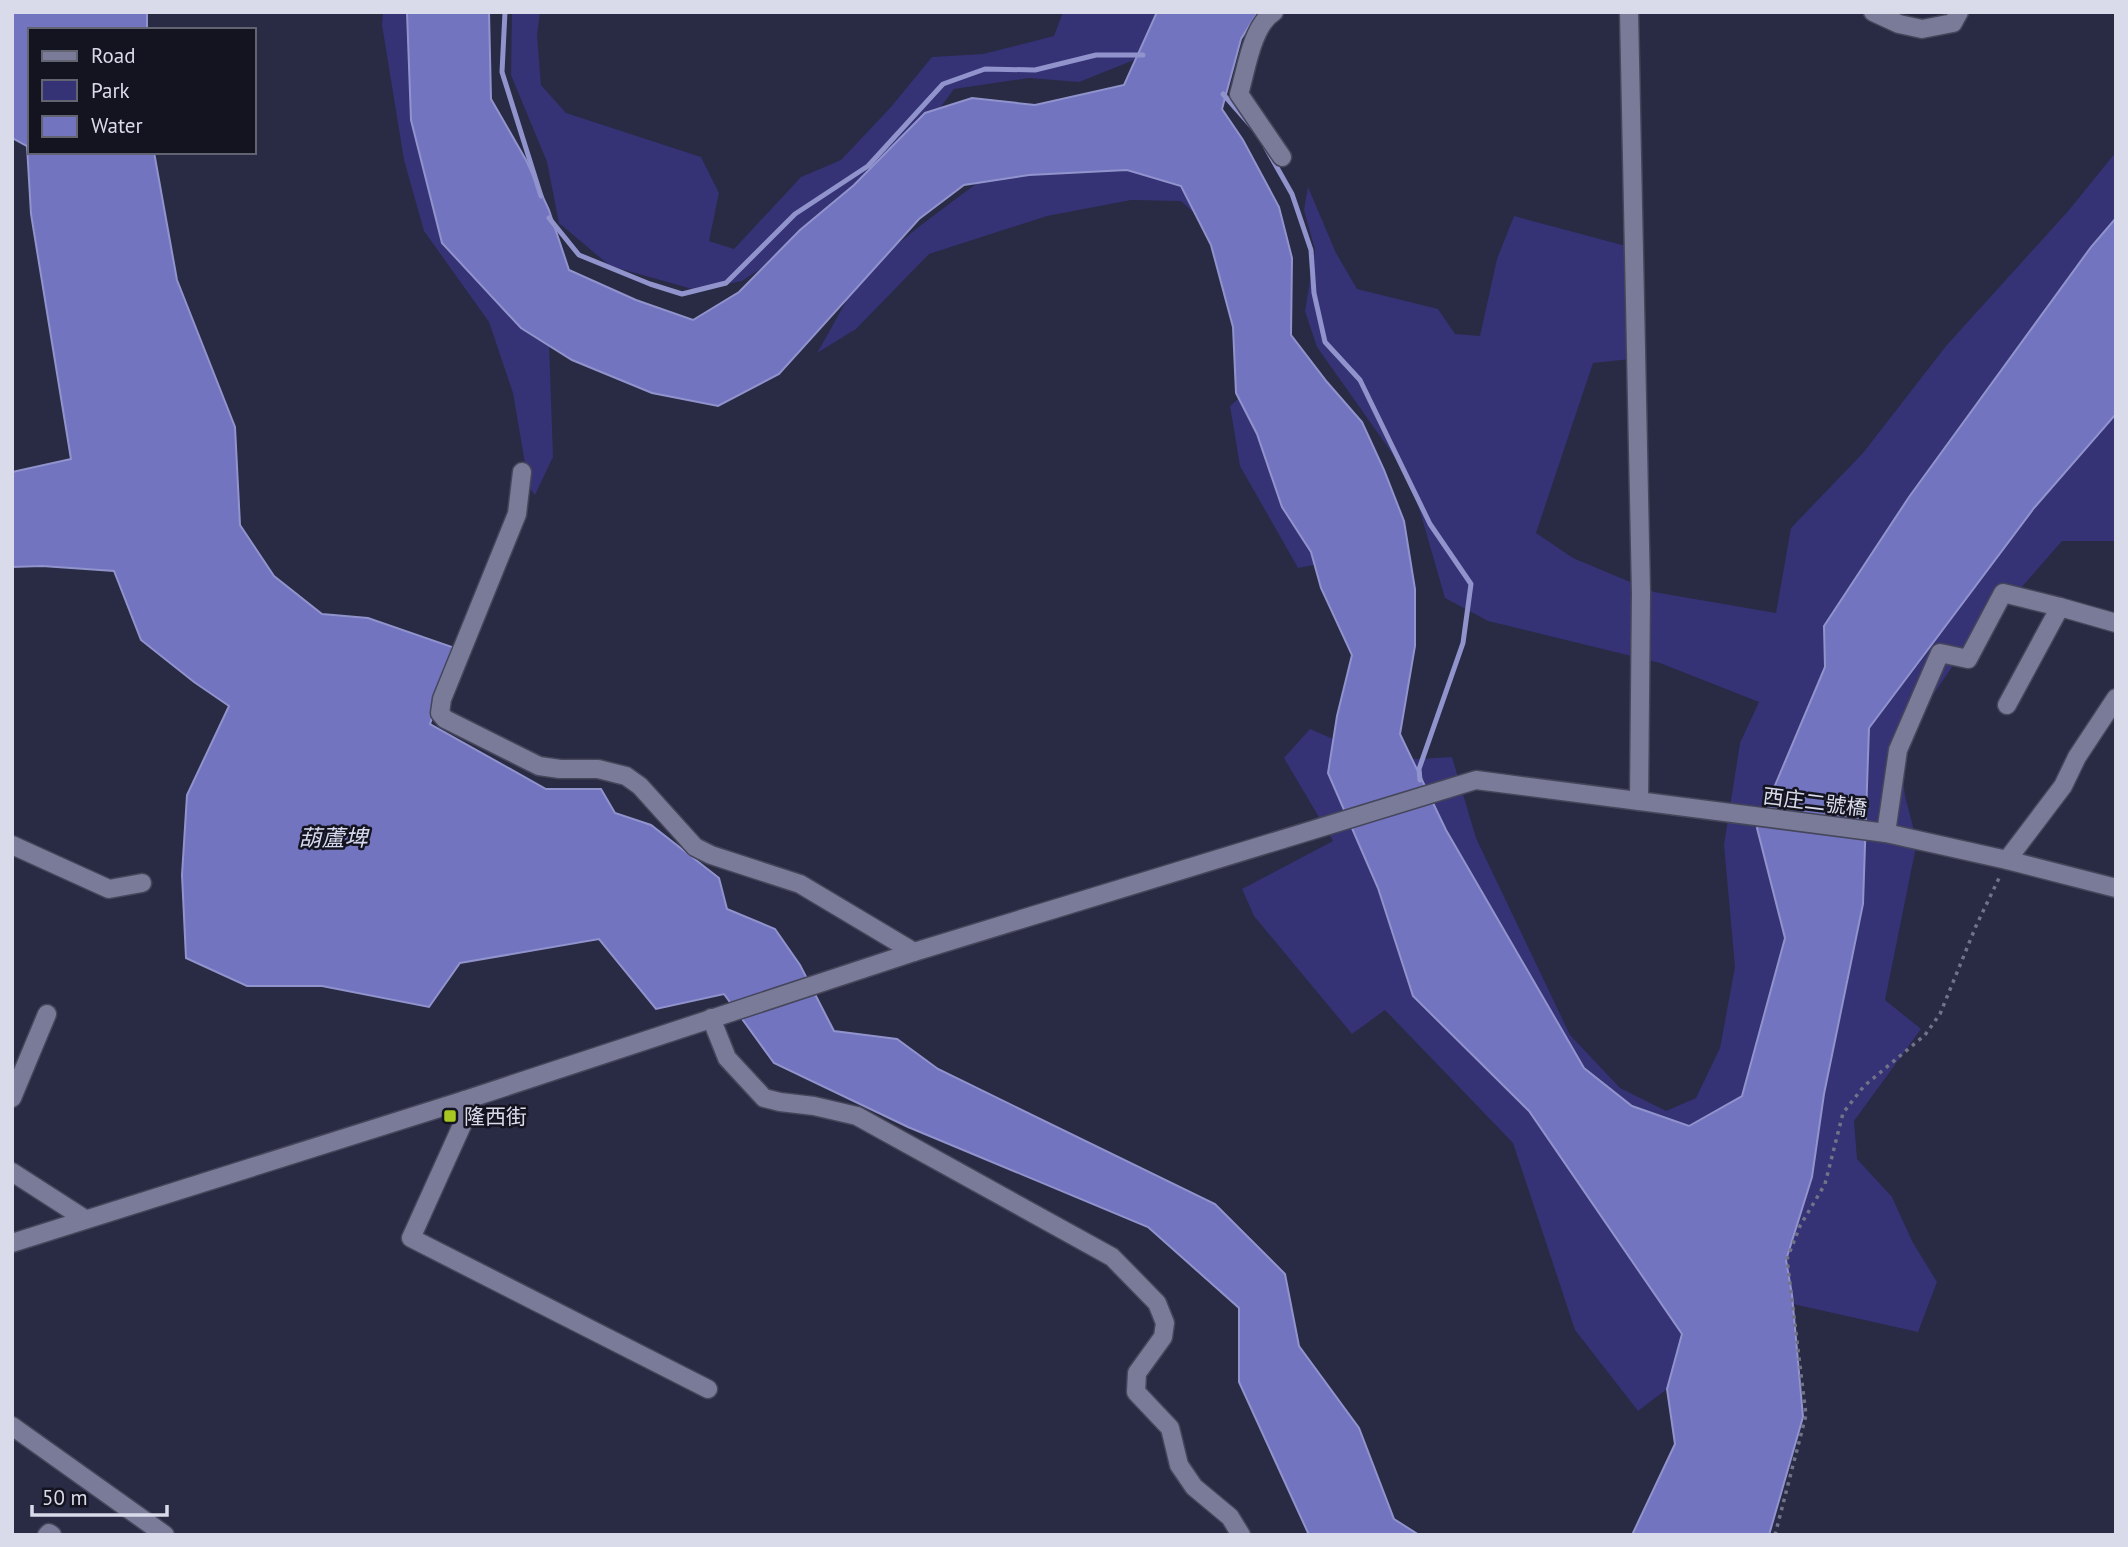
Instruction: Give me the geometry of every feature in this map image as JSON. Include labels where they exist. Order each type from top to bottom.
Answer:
[{"type":"street","points":[[1274,12],[1269,15],[1255,37],[1239,94],[1282,157]]},
{"type":"street","points":[[1629,12],[1641,593],[1639,801]]},
{"type":"street","points":[[1873,12],[1899,24],[1922,29],[1953,23],[1959,12]]},
{"type":"street","points":[[522,472],[517,514],[442,699],[440,713],[445,719],[539,766],[598,769],[626,776],[640,786],[695,847],[711,855],[800,884],[914,952]]},
{"type":"street","points":[[1886,833],[1898,750],[1940,653],[1968,659],[2003,593],[2116,623]]},
{"type":"street","points":[[2007,705],[2060,607]]},
{"type":"street","points":[[2007,860],[2063,786],[2077,757],[2116,698]]},
{"type":"street","name":"西庄二號橋","points":[[710,1018],[914,952],[1476,780],[1886,833],[2116,888]]},
{"type":"street","points":[[12,845],[109,889],[142,883]]},
{"type":"street","points":[[12,1098],[47,1014]]},
{"type":"street","points":[[12,1243],[465,1100],[710,1018],[727,1058],[764,1098],[857,1116],[1112,1257],[1157,1303],[1165,1323],[1163,1337],[1137,1373],[1136,1392],[1170,1428],[1180,1465],[1194,1487],[1230,1517],[1241,1535]]},
{"type":"street","points":[[465,1100],[463,1123],[411,1238],[708,1389]]},
{"type":"street","points":[[12,1172],[85,1219]]},
{"type":"street","points":[[12,1426],[165,1535]]},
{"type":"street","points":[[47,1535],[52,1535]]},
{"type":"path","points":[[1775,1535],[1806,1415],[1787,1259],[1800,1226],[1825,1184],[1843,1113],[1864,1086],[1925,1035],[1940,1014],[2007,860]]},
{"type":"green space","points":[[383,12],[457,12],[549,342],[553,457],[535,495],[529,487],[513,393],[489,322],[424,231],[404,160],[382,25]]},
{"type":"green space","points":[[512,12],[540,12],[537,35],[541,85],[566,113],[701,157],[719,193],[709,241],[734,249],[801,177],[841,160],[891,107],[932,57],[983,54],[1054,36],[1063,12],[1191,12],[1174,44],[1079,82],[1029,78],[954,89],[920,135],[797,245],[742,281],[696,290],[610,266],[559,223],[547,162],[511,75]]},
{"type":"green space","points":[[2116,152],[2116,218],[2091,247],[1824,626],[1825,667],[1757,828],[1785,938],[1742,1096],[1689,1126],[1632,1106],[1584,1068],[1537,991],[1364,856],[1378,888],[1413,996],[1529,1111],[1683,1334],[1667,1389],[1638,1411],[1575,1330],[1513,1143],[1385,1010],[1352,1034],[1254,916],[1242,889],[1333,841],[1284,758],[1310,729],[1384,761],[1452,757],[1476,838],[1570,1035],[1620,1088],[1666,1111],[1696,1098],[1720,1048],[1735,967],[1724,845],[1740,743],[1759,702],[1660,663],[1488,621],[1445,598],[1411,480],[1317,347],[1305,311],[1315,250],[1304,210],[1308,187],[1336,253],[1357,289],[1438,309],[1455,334],[1480,336],[1497,259],[1514,216],[1626,246],[1631,359],[1593,363],[1536,533],[1573,558],[1654,592],[1776,613],[1791,528],[1863,453],[1946,346],[2069,210]]},
{"type":"green space","points":[[1003,163],[1191,173],[1213,230],[1181,201],[1131,200],[1047,216],[929,254],[856,329],[817,353],[849,296],[877,263],[911,233]]},
{"type":"green space","points":[[1249,389],[1319,564],[1298,568],[1240,466],[1230,406]]},
{"type":"green space","points":[[2116,414],[2116,541],[2062,541],[1954,664],[1899,745],[1905,796],[1917,842],[1885,1000],[1921,1029],[1854,1121],[1857,1159],[1892,1197],[1912,1241],[1937,1282],[1918,1332],[1793,1304],[1786,1260],[1812,1177],[1868,789],[1869,728],[2034,508]]},
{"type":"water","name":"葫蘆埤","points":[[12,12],[147,12],[147,28],[28,28],[28,154],[154,154],[177,280],[235,427],[240,525],[274,576],[322,614],[368,618],[455,648],[430,724],[546,789],[601,789],[615,813],[651,825],[719,878],[727,909],[775,929],[800,965],[834,1031],[897,1039],[938,1069],[1215,1204],[1285,1274],[1299,1346],[1359,1428],[1394,1519],[1419,1535],[1309,1535],[1239,1382],[1239,1308],[1148,1227],[908,1127],[774,1063],[724,994],[656,1009],[599,939],[460,963],[429,1007],[322,986],[247,986],[186,958],[182,875],[187,795],[229,706],[141,640],[114,571],[42,566],[12,567],[12,472],[71,459],[31,214],[27,146],[12,138]]},
{"type":"water","points":[[407,12],[489,12],[491,99],[526,160],[549,210],[569,270],[636,300],[693,320],[739,292],[800,230],[854,185],[925,113],[972,98],[1035,105],[1124,85],[1157,12],[1258,12],[1241,39],[1222,109],[1243,140],[1279,207],[1292,258],[1291,335],[1362,422],[1404,521],[1415,589],[1415,646],[1400,734],[1446,830],[1584,1068],[1632,1106],[1689,1126],[1742,1096],[1785,938],[1757,828],[1825,667],[1824,626],[1909,497],[2091,247],[2116,218],[2116,414],[2034,508],[1869,728],[1863,904],[1824,1094],[1812,1177],[1786,1260],[1792,1295],[1803,1417],[1769,1535],[1632,1535],[1675,1444],[1667,1389],[1682,1334],[1529,1111],[1413,996],[1378,888],[1328,773],[1337,716],[1352,655],[1321,588],[1311,552],[1282,507],[1257,434],[1236,393],[1233,327],[1211,245],[1181,186],[1127,170],[1029,175],[964,185],[919,219],[779,374],[718,406],[652,393],[572,360],[521,328],[442,243],[411,120]]},
{"type":"waterway","points":[[505,12],[502,72],[541,196]]},
{"type":"waterway","points":[[549,218],[579,255],[650,284],[682,294],[726,283],[795,214],[868,166],[943,84],[985,69],[1035,70],[1096,55],[1143,55]]},
{"type":"waterway","points":[[1223,94],[1253,128]]},
{"type":"waterway","points":[[1266,148],[1292,194],[1311,250],[1314,293],[1325,342],[1360,380],[1430,524],[1471,584],[1463,643],[1419,769],[1420,780]]},
{"type":"place","name":"隆西街","points":[[450,1116]]}]
